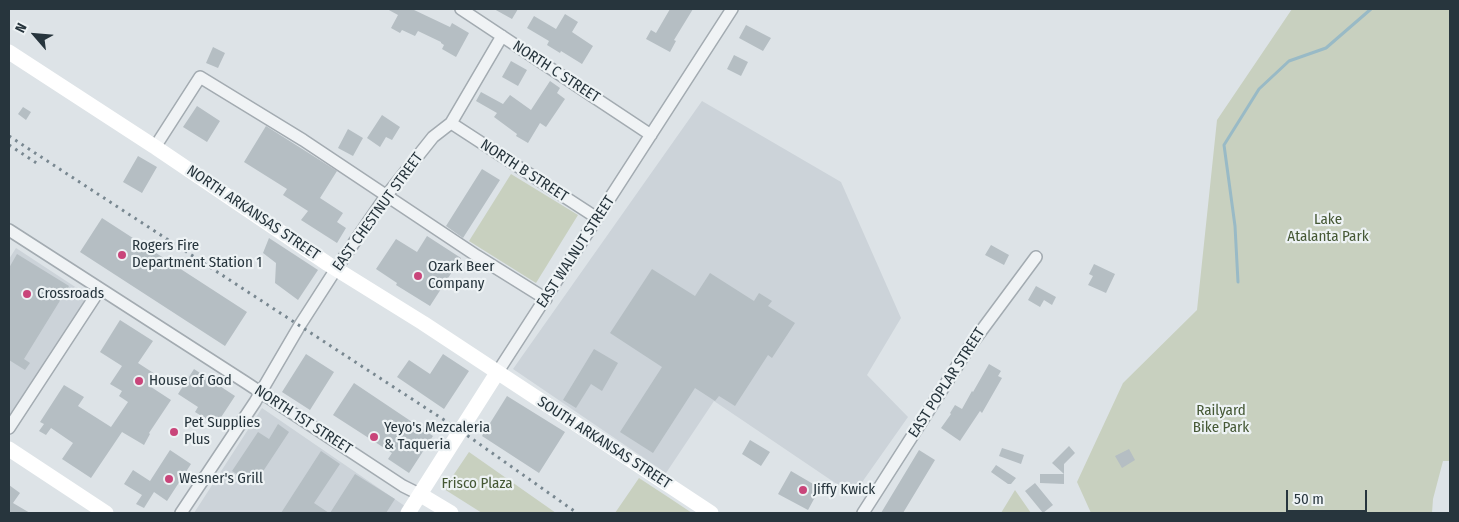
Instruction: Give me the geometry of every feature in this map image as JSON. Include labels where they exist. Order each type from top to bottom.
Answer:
[{"type":"street","name":"NORTH C STREET","points":[[460,9],[651,134]]},
{"type":"street","name":"EAST WALNUT STREET","points":[[408,513],[732,9]]},
{"type":"street","name":"EAST CHESTNUT STREET","points":[[181,513],[260,393],[336,269],[386,196],[433,137],[451,123],[502,36]]},
{"type":"street","name":"NORTH ARKANSAS STREET","points":[[9,52],[155,147],[336,269],[497,373]]},
{"type":"street","points":[[155,147],[200,77],[303,140],[477,256],[546,298]]},
{"type":"street","name":"NORTH B STREET","points":[[451,123],[597,218]]},
{"type":"street","name":"NORTH 1ST STREET","points":[[9,230],[403,486],[421,495]]},
{"type":"street","name":"EAST POPLAR STREET","points":[[863,513],[970,346],[1036,257]]},
{"type":"street","points":[[9,428],[100,289]]},
{"type":"street","name":"SOUTH ARKANSAS STREET","points":[[497,373],[711,513]]},
{"type":"street","points":[[9,449],[106,513]]},
{"type":"street","points":[[421,495],[451,513]]},
{"type":"shaded area","points":[[702,101],[841,182],[901,318],[867,375],[908,417],[853,495],[714,401],[666,473],[513,369]]},
{"type":"shaded area","points":[[16,248],[92,298],[9,419],[9,259]]},
{"type":"shaded area","points":[[262,408],[415,513],[194,513]]},
{"type":"green space","name":"Lake Atalanta Park","points":[[1292,9],[1450,9],[1450,461],[1443,461],[1433,499],[1432,513],[1091,513],[1077,482],[1123,383],[1197,310],[1217,120]]},
{"type":"green space","points":[[511,174],[578,215],[536,283],[469,241]]},
{"type":"green space","name":"Frisco Plaza","points":[[469,452],[556,513],[482,513],[444,489]]},
{"type":"green space","points":[[639,478],[668,497],[692,513],[615,513]]},
{"type":"green space","points":[[1015,490],[1031,513],[1001,513]]},
{"type":"building","points":[[387,9],[412,9],[450,27],[452,23],[469,33],[456,57],[442,49],[444,45],[441,42],[418,31],[415,36],[402,30],[400,33],[391,28],[398,15]]},
{"type":"building","points":[[494,9],[518,9],[512,19]]},
{"type":"building","points":[[670,9],[693,9],[674,40],[676,41],[670,52],[646,39],[651,30],[656,33]]},
{"type":"building","points":[[565,14],[578,22],[572,32],[593,46],[582,64],[547,45],[549,41],[527,28],[534,16],[556,29]]},
{"type":"building","points":[[746,25],[771,38],[763,51],[739,38]]},
{"type":"building","points":[[213,47],[225,53],[218,68],[206,63]]},
{"type":"building","points":[[734,55],[748,62],[741,76],[727,69]]},
{"type":"building","points":[[511,61],[527,70],[518,86],[502,77]]},
{"type":"building","points":[[550,81],[560,88],[557,93],[565,99],[546,127],[540,123],[528,143],[516,136],[517,134],[494,117],[497,113],[476,101],[481,92],[503,104],[510,95],[531,110]]},
{"type":"building","points":[[197,106],[220,121],[207,142],[183,127]]},
{"type":"building","points":[[23,107],[31,112],[26,120],[18,114]]},
{"type":"building","points":[[382,115],[400,127],[392,140],[386,137],[380,147],[367,138]]},
{"type":"building","points":[[266,126],[337,171],[320,198],[343,213],[337,222],[346,228],[337,243],[301,220],[308,211],[283,195],[287,189],[244,162]]},
{"type":"building","points":[[348,129],[363,138],[353,156],[338,148]]},
{"type":"building","points":[[138,156],[157,167],[142,193],[123,182]]},
{"type":"building","points":[[482,169],[500,180],[463,238],[446,226]]},
{"type":"building","points":[[102,218],[247,312],[225,346],[80,252]]},
{"type":"building","name":"Ozark Beer Company","points":[[427,236],[461,258],[430,306],[396,285],[397,283],[376,269],[396,239],[417,252]]},
{"type":"building","points":[[269,238],[318,270],[298,300],[275,283],[276,263],[263,253]]},
{"type":"building","points":[[991,245],[1009,255],[1004,265],[985,255]]},
{"type":"building","points":[[17,254],[69,286],[24,359],[30,363],[25,370],[9,360],[9,268]]},
{"type":"building","points":[[1094,264],[1115,274],[1106,293],[1088,285],[1093,276],[1089,274]]},
{"type":"building","points":[[652,269],[695,296],[710,273],[754,301],[759,293],[772,301],[768,306],[795,323],[772,358],[768,355],[735,406],[719,396],[715,401],[695,388],[653,453],[620,432],[662,367],[610,333]]},
{"type":"building","points":[[1036,286],[1056,297],[1052,305],[1044,300],[1040,307],[1028,300]]},
{"type":"building","points":[[120,320],[153,341],[138,363],[155,374],[148,385],[171,400],[149,433],[144,445],[122,432],[91,478],[62,459],[73,443],[51,428],[46,435],[39,431],[44,424],[40,422],[64,385],[84,397],[78,406],[111,427],[128,402],[119,396],[122,391],[110,384],[122,366],[100,352]]},
{"type":"building","points":[[594,349],[618,363],[602,391],[591,384],[576,408],[563,400]]},
{"type":"building","points":[[306,354],[334,372],[310,410],[282,392]]},
{"type":"building","points":[[443,354],[469,371],[444,409],[397,377],[409,360],[430,374]]},
{"type":"building","points":[[989,364],[1001,371],[998,376],[1002,378],[982,413],[980,411],[960,441],[941,428],[955,405],[962,409]]},
{"type":"building","points":[[194,369],[235,396],[216,425],[195,412],[198,407],[178,394]]},
{"type":"building","points":[[354,383],[433,436],[409,473],[388,459],[392,453],[333,415]]},
{"type":"building","points":[[507,396],[565,432],[539,473],[482,436]]},
{"type":"building","points":[[278,424],[289,432],[254,485],[232,471],[258,432],[269,439]]},
{"type":"building","points":[[750,440],[770,452],[761,466],[742,454]]},
{"type":"building","points":[[1069,446],[1075,453],[1064,464],[1064,474],[1052,463]]},
{"type":"building","points":[[1002,448],[1024,455],[1021,464],[999,456]]},
{"type":"building","points":[[1129,449],[1135,460],[1122,468],[1115,456]]},
{"type":"building","points":[[170,450],[191,464],[167,501],[154,492],[144,508],[136,504],[142,495],[124,484],[133,470],[150,481]]},
{"type":"building","points":[[919,450],[935,460],[903,513],[881,513]]},
{"type":"building","points":[[321,451],[340,464],[314,503],[329,513],[281,513]]},
{"type":"building","points":[[996,465],[1016,478],[1011,484],[1008,484],[991,472]]},
{"type":"building","points":[[791,471],[820,488],[808,510],[778,494]]},
{"type":"building","points":[[355,474],[395,499],[386,513],[330,513]]},
{"type":"building","points":[[1040,474],[1064,474],[1064,484],[1040,483]]},
{"type":"building","points":[[1035,483],[1053,505],[1043,513],[1025,491]]},
{"type":"building","points":[[9,485],[20,493],[13,503],[30,513],[9,513]]},
{"type":"waterway","points":[[1238,282],[1235,226],[1224,145],[1259,89],[1289,61],[1326,48],[1371,9]]},
{"type":"railway","points":[[9,136],[461,431],[577,513]]},
{"type":"railway","points":[[9,145],[38,164]]},
{"type":"place","name":"Rogers Fire Department Station 1","points":[[122,255]]},
{"type":"place","name":"Ozark Beer Company","points":[[418,276]]},
{"type":"place","name":"Crossroads","points":[[27,294]]},
{"type":"place","name":"House of God","points":[[139,381]]},
{"type":"place","name":"Pet Supplies Plus","points":[[174,432]]},
{"type":"place","name":"Yeyo's Mezcaleria & Taqueria","points":[[374,437]]},
{"type":"place","name":"Wesner's Grill","points":[[169,479]]},
{"type":"place","name":"Jiffy Kwick","points":[[803,490]]},
{"type":"park label","name":"Railyard Bike Park","points":[[1221,420]]}]
